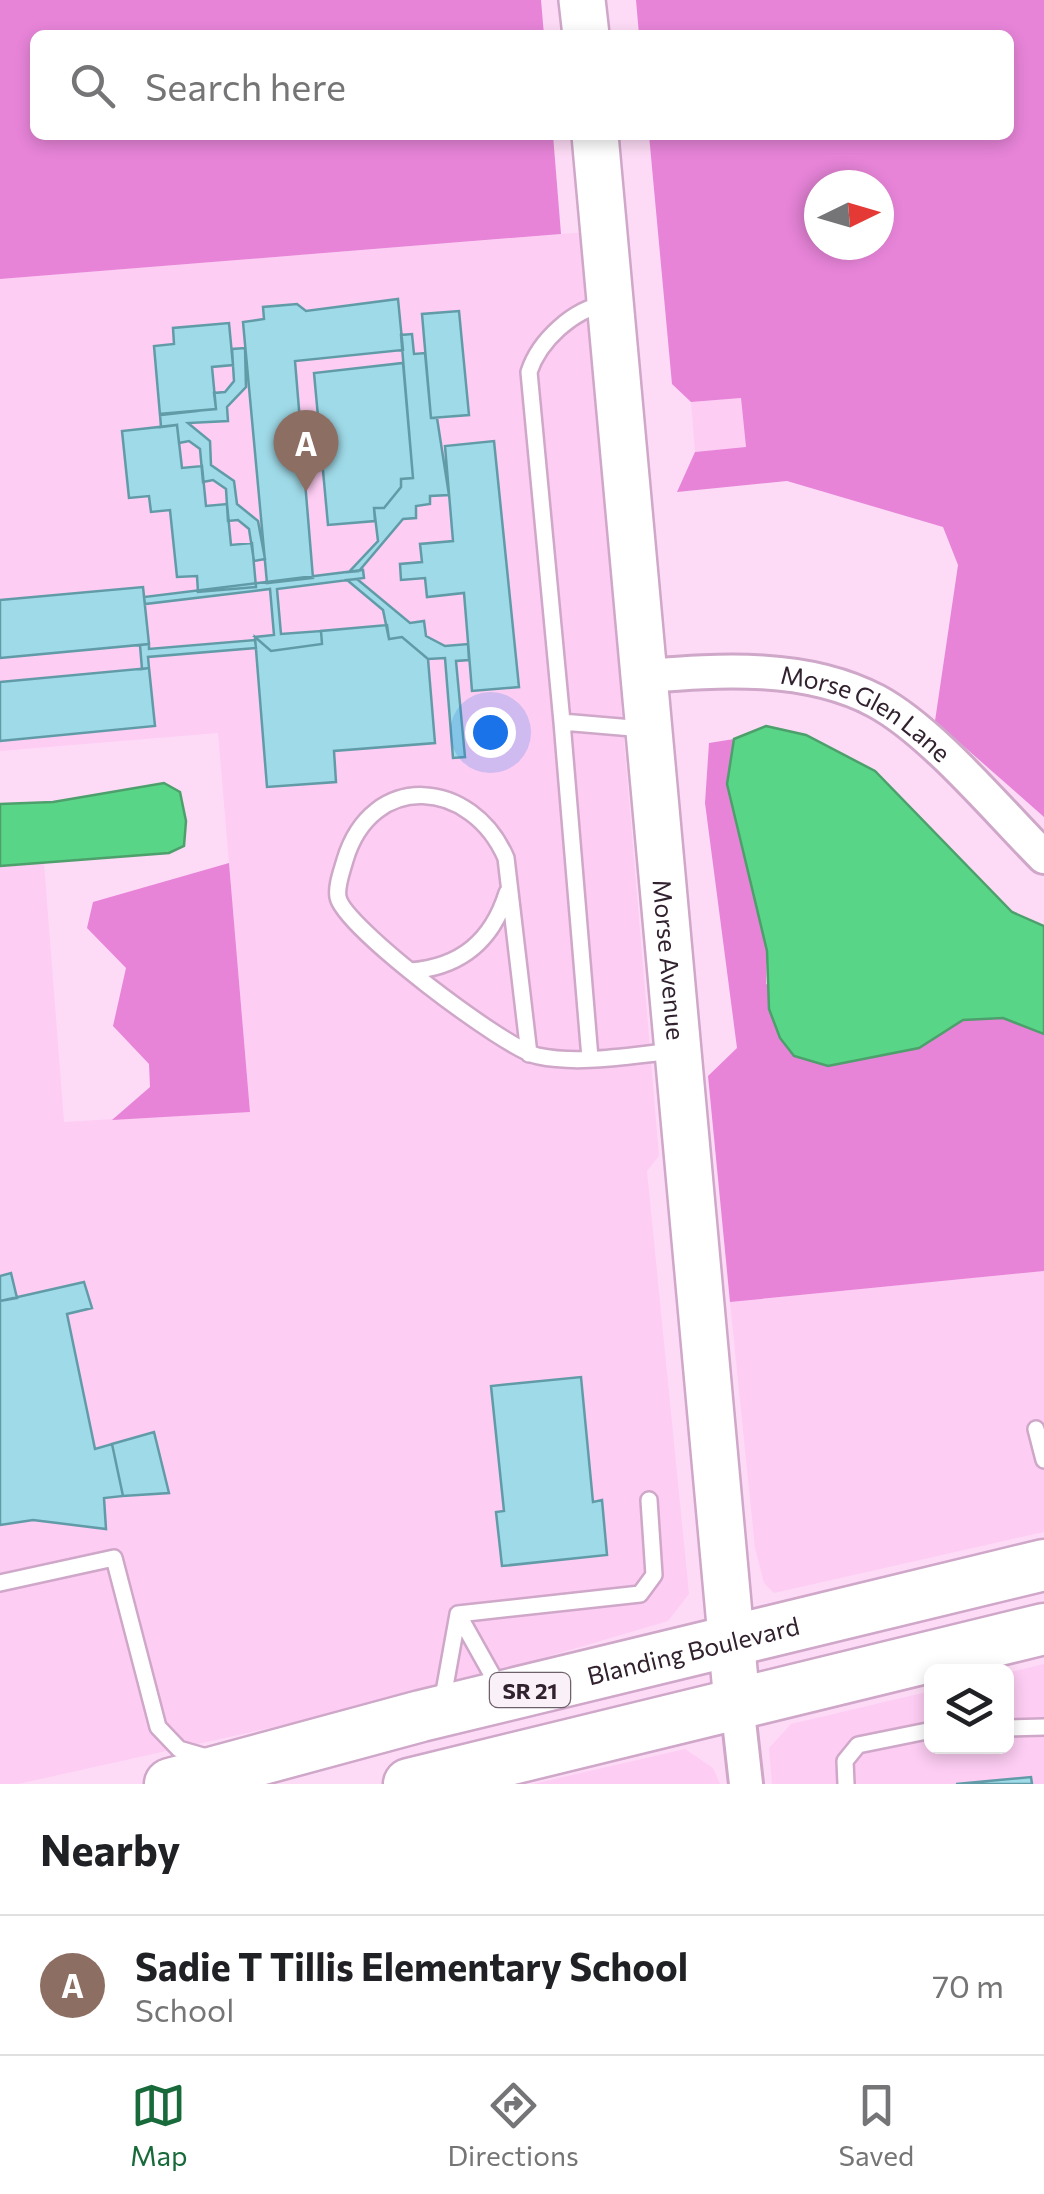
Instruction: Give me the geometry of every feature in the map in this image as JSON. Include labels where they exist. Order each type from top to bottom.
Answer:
[{"type":"main road","name":"Blanding Boulevard","points":[[170,1784],[429,1714],[1044,1565]]},
{"type":"main road","name":"SR 21","points":[[409,1784],[1044,1629]]},
{"type":"main road","points":[[324,1784],[339,1769],[377,1758],[429,1714]]},
{"type":"street","points":[[582,0],[585,30]]},
{"type":"street","name":"Morse Avenue","points":[[595,140],[746,1784]]},
{"type":"street","name":"Morse Glen Lane","points":[[644,676],[755,671],[823,680],[878,702],[923,737],[1044,857]]},
{"type":"lane","points":[[590,1058],[529,372],[540,348],[573,317],[591,306],[610,303]]},
{"type":"lane","points":[[562,722],[649,730]]},
{"type":"lane","points":[[529,1054],[506,858],[492,833],[466,806],[429,795],[384,804],[364,822],[347,855],[337,890],[347,918],[410,971],[529,1054],[590,1058],[679,1051]]},
{"type":"lane","points":[[410,971],[456,960],[478,946],[496,925],[510,886]]},
{"type":"lane","points":[[1036,1429],[1044,1460]]},
{"type":"lane","points":[[458,1614],[640,1594],[654,1575],[649,1500]]},
{"type":"lane","points":[[0,1583],[114,1558],[158,1727],[178,1748],[242,1766]]},
{"type":"lane","points":[[458,1614],[491,1680],[506,1695]]},
{"type":"lane","points":[[429,1714],[448,1684],[458,1614]]},
{"type":"lane","points":[[1014,1728],[1044,1727]]},
{"type":"lane","points":[[846,1784],[845,1760],[858,1746],[924,1732]]},
{"type":"shaded area","points":[[0,0],[541,0],[544,30],[30,30],[30,140],[553,140],[561,234],[0,279]]},
{"type":"shaded area","points":[[636,0],[1044,0],[1044,817],[935,721],[958,565],[943,527],[787,481],[677,492],[695,452],[746,447],[741,398],[691,402],[672,384],[649,140],[1014,140],[1014,30],[639,30]]},
{"type":"shaded area","points":[[587,232],[631,704],[621,705],[659,1156],[647,1171],[689,1594],[668,1621],[418,1695],[18,1784],[0,1784],[0,866],[44,863],[64,1122],[250,1111],[218,733],[0,751],[0,279]]},
{"type":"shaded area","points":[[741,398],[746,448],[695,452],[691,402]]},
{"type":"shaded area","points":[[766,726],[806,735],[875,771],[1012,912],[1044,926],[1044,1034],[1003,1018],[963,1020],[919,1048],[828,1066],[794,1056],[780,1038],[769,1009],[767,951],[727,784],[734,739]]},
{"type":"shaded area","points":[[734,739],[727,784],[767,951],[766,984],[919,1048],[963,1020],[1003,1018],[1044,1034],[1044,1271],[730,1302],[708,1076],[737,1048],[705,803],[709,743]]},
{"type":"shaded area","points":[[164,783],[180,792],[186,821],[184,846],[169,853],[0,866],[0,804],[53,802]]},
{"type":"shaded area","points":[[229,863],[250,1112],[112,1120],[150,1087],[149,1064],[113,1026],[126,968],[87,928],[93,902]]},
{"type":"shaded area","points":[[1044,1271],[1044,1532],[774,1593],[764,1583],[755,1548],[730,1302]]},
{"type":"shaded area","points":[[1044,1664],[1044,1784],[772,1784],[769,1748],[791,1724],[924,1693],[924,1754],[1014,1754],[1014,1671]]},
{"type":"shaded area","points":[[685,1749],[713,1768],[720,1784],[533,1784]]},
{"type":"building","points":[[398,299],[403,350],[295,361],[313,578],[267,583],[243,322],[264,319],[263,307],[297,304],[306,311]]},
{"type":"building","points":[[459,311],[469,415],[431,418],[422,314]]},
{"type":"building","points":[[229,323],[233,365],[212,367],[216,409],[160,415],[154,346],[174,344],[173,328]]},
{"type":"building","points":[[412,334],[414,354],[425,353],[431,418],[437,418],[449,495],[430,496],[430,504],[416,506],[416,518],[403,519],[359,571],[349,572],[378,541],[374,508],[384,508],[401,487],[401,479],[413,478],[401,335]]},
{"type":"building","points":[[245,348],[246,387],[227,407],[228,421],[188,423],[210,441],[211,465],[234,481],[237,504],[258,521],[265,559],[254,561],[249,529],[238,520],[228,521],[226,489],[213,480],[203,482],[200,449],[189,441],[179,443],[177,425],[161,427],[160,414],[216,409],[214,393],[225,392],[234,381],[232,349]]},
{"type":"building","points":[[403,363],[413,478],[401,479],[401,487],[384,508],[374,508],[375,521],[328,525],[314,373]]},
{"type":"building","points":[[177,425],[182,468],[202,466],[206,506],[227,504],[231,545],[252,543],[256,587],[198,592],[197,576],[177,577],[170,510],[151,512],[149,496],[129,498],[122,431]]},
{"type":"building","points":[[494,441],[519,687],[472,691],[464,593],[427,597],[425,578],[401,580],[400,564],[422,562],[420,544],[453,541],[445,446]]},
{"type":"building","points":[[363,570],[364,578],[277,589],[281,634],[321,631],[322,644],[271,651],[255,637],[274,635],[270,589],[145,604],[144,597]]},
{"type":"building","points":[[357,579],[410,623],[424,621],[426,636],[445,646],[468,644],[469,660],[456,661],[465,757],[453,758],[445,658],[428,659],[402,637],[389,639],[383,610],[347,580]]},
{"type":"building","points":[[143,587],[149,644],[0,658],[0,600]]},
{"type":"building","points":[[387,625],[389,639],[402,637],[428,659],[435,743],[334,751],[336,782],[267,787],[255,637],[271,651],[322,644],[321,631]]},
{"type":"building","points":[[255,640],[256,648],[148,657],[149,668],[142,669],[140,645],[149,644],[149,649]]},
{"type":"building","points":[[149,668],[155,726],[0,741],[0,682]]},
{"type":"building","points":[[11,1273],[17,1298],[0,1301],[0,1276]]},
{"type":"building","points":[[84,1282],[92,1308],[67,1314],[95,1449],[112,1444],[123,1496],[104,1498],[106,1529],[33,1520],[0,1525],[0,1301]]},
{"type":"building","points":[[581,1377],[593,1502],[602,1500],[607,1555],[502,1566],[496,1512],[504,1511],[491,1386]]},
{"type":"building","points":[[154,1432],[169,1493],[123,1496],[112,1444]]},
{"type":"building","points":[[1031,1777],[1032,1784],[956,1784]]},
{"type":"place","name":"Sadie T Tillis Elementary School","points":[[306,492]]}]
